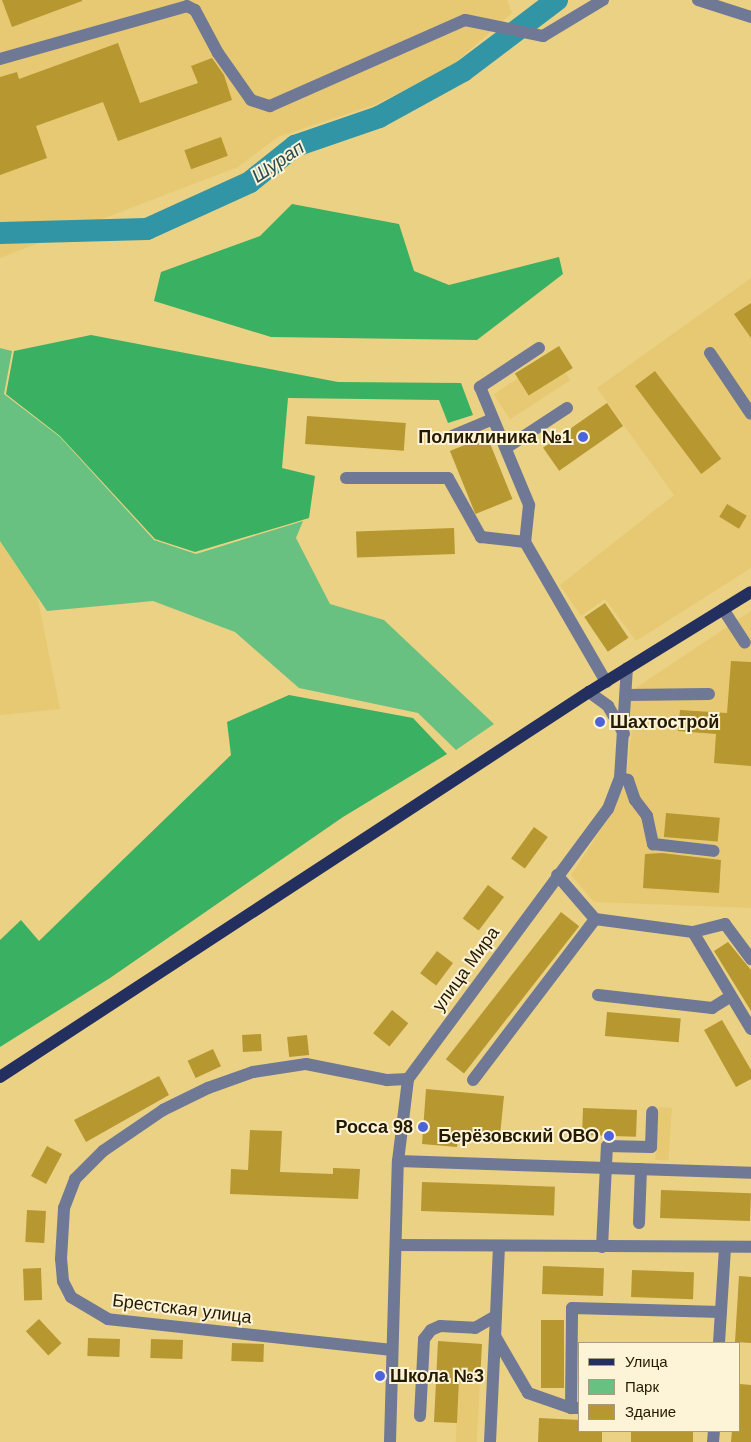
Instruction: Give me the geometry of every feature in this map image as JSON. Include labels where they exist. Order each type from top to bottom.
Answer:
[{"type":"main road","points":[[0,1077],[627,668],[751,592]]},
{"type":"street","points":[[0,59],[187,6],[195,10],[218,53],[251,100],[270,106],[465,20],[543,36],[603,0]]},
{"type":"street","points":[[698,0],[751,17]]},
{"type":"street","points":[[539,348],[480,387],[529,505],[525,542],[606,682]]},
{"type":"street","points":[[710,353],[751,414]]},
{"type":"street","points":[[506,448],[567,408]]},
{"type":"street","points":[[452,436],[493,419]]},
{"type":"street","points":[[346,478],[448,478],[481,537],[525,542]]},
{"type":"street","points":[[723,610],[745,643]]},
{"type":"street","name":"улица Мира","points":[[390,1442],[398,1161],[408,1079],[556,875],[608,809],[620,778],[627,668]]},
{"type":"street","points":[[590,692],[608,706],[624,734]]},
{"type":"street","points":[[626,695],[708,694]]},
{"type":"street","points":[[620,778],[628,780],[635,800],[647,816],[653,844],[714,851]]},
{"type":"street","points":[[556,875],[595,919],[693,932],[725,924],[751,959]]},
{"type":"street","points":[[473,1080],[595,919]]},
{"type":"street","points":[[693,932],[751,1029]]},
{"type":"street","points":[[598,995],[712,1008],[731,996]]},
{"type":"street","name":"Брестская улица","points":[[392,1350],[108,1319],[71,1297],[63,1281],[61,1259],[64,1208],[75,1179],[103,1151],[163,1110],[208,1088],[253,1072],[306,1064],[387,1080],[408,1079]]},
{"type":"street","points":[[602,1247],[606,1146],[651,1147],[652,1112]]},
{"type":"street","points":[[398,1161],[751,1173]]},
{"type":"street","points":[[639,1223],[641,1169]]},
{"type":"street","points":[[396,1245],[751,1247]]},
{"type":"street","points":[[490,1442],[499,1246]]},
{"type":"street","points":[[719,1342],[725,1247]]},
{"type":"street","points":[[495,1336],[528,1394],[575,1408],[572,1308],[721,1312]]},
{"type":"street","points":[[420,1416],[424,1339],[431,1330],[440,1326],[474,1328],[496,1316]]},
{"type":"shaded area","points":[[0,0],[507,0],[512,13],[449,68],[374,105],[278,137],[238,167],[0,258]]},
{"type":"shaded area","points":[[751,278],[751,568],[636,641],[605,599],[581,616],[560,585],[674,495],[597,388]]},
{"type":"shaded area","points":[[554,355],[570,380],[510,419],[494,394]]},
{"type":"shaded area","points":[[0,412],[60,709],[0,715]]},
{"type":"shaded area","points":[[751,611],[751,908],[594,902],[571,875],[612,813],[626,780],[632,729],[628,693]]},
{"type":"shaded area","points":[[659,1107],[672,1108],[668,1161],[655,1160]]},
{"type":"shaded area","points":[[459,1379],[480,1380],[477,1442],[456,1442]]},
{"type":"green space","points":[[292,204],[399,224],[414,271],[449,285],[559,257],[563,274],[477,340],[271,337],[154,301],[161,272],[260,236]]},
{"type":"green space","points":[[91,335],[338,382],[461,383],[473,415],[448,423],[439,400],[288,398],[282,468],[315,476],[309,518],[195,552],[155,539],[60,436],[6,394],[14,351]]},
{"type":"green space","points":[[0,348],[12,351],[4,394],[60,437],[154,540],[196,554],[303,521],[296,538],[330,604],[384,620],[494,724],[456,750],[418,713],[299,688],[235,632],[153,601],[47,611],[0,541]]},
{"type":"green space","points":[[289,695],[413,718],[447,754],[343,817],[110,978],[0,1047],[0,940],[21,920],[39,941],[231,755],[227,722]]},
{"type":"building","points":[[2,0],[82,0],[82,1],[12,27]]},
{"type":"building","points":[[118,43],[140,103],[198,83],[191,66],[212,58],[224,75],[232,100],[118,141],[103,102],[36,126],[47,158],[0,175],[0,77],[17,72],[19,79]]},
{"type":"building","points":[[221,137],[228,156],[191,169],[184,150]]},
{"type":"building","points":[[751,303],[751,338],[734,314]]},
{"type":"building","points":[[559,346],[573,368],[529,396],[515,374]]},
{"type":"building","points":[[655,371],[721,459],[701,474],[635,386]]},
{"type":"building","name":"Поликлиника №1","points":[[607,403],[623,426],[559,471],[543,448]]},
{"type":"building","points":[[307,416],[406,423],[404,451],[305,444]]},
{"type":"building","points":[[487,436],[512,499],[475,514],[450,451]]},
{"type":"building","points":[[727,504],[747,516],[739,529],[719,517]]},
{"type":"building","points":[[454,528],[455,554],[357,557],[356,531]]},
{"type":"building","points":[[605,603],[628,638],[608,652],[584,617]]},
{"type":"building","points":[[731,661],[751,662],[751,766],[714,763],[716,734],[678,731],[680,710],[727,713]]},
{"type":"building","points":[[666,813],[720,818],[718,842],[664,837]]},
{"type":"building","points":[[534,827],[548,837],[525,869],[511,859]]},
{"type":"building","points":[[662,853],[721,860],[719,893],[643,888],[645,854]]},
{"type":"building","points":[[488,885],[504,897],[479,931],[463,919]]},
{"type":"building","points":[[561,912],[579,926],[464,1074],[446,1059]]},
{"type":"building","points":[[728,942],[751,970],[751,1011],[714,951]]},
{"type":"building","points":[[437,951],[453,963],[436,985],[420,973]]},
{"type":"building","points":[[392,1010],[408,1023],[389,1047],[373,1033]]},
{"type":"building","points":[[607,1012],[681,1018],[679,1042],[605,1036]]},
{"type":"building","points":[[722,1020],[751,1070],[751,1079],[736,1087],[704,1030]]},
{"type":"building","points":[[261,1034],[262,1051],[243,1052],[242,1035]]},
{"type":"building","points":[[307,1035],[309,1055],[289,1057],[287,1037]]},
{"type":"building","points":[[213,1049],[221,1066],[196,1078],[188,1061]]},
{"type":"building","points":[[159,1076],[169,1095],[86,1142],[74,1120]]},
{"type":"building","points":[[426,1089],[504,1096],[500,1135],[459,1132],[457,1147],[422,1144]]},
{"type":"building","points":[[583,1108],[637,1110],[636,1137],[582,1135]]},
{"type":"building","points":[[250,1130],[282,1131],[280,1172],[333,1174],[333,1168],[360,1169],[358,1199],[230,1194],[231,1169],[248,1170]]},
{"type":"building","points":[[47,1146],[62,1154],[46,1184],[31,1176]]},
{"type":"building","points":[[422,1182],[555,1187],[554,1216],[421,1211]]},
{"type":"building","points":[[661,1190],[751,1193],[750,1221],[660,1218]]},
{"type":"building","points":[[27,1210],[46,1211],[44,1243],[25,1242]]},
{"type":"building","points":[[543,1266],[604,1268],[603,1296],[542,1294]]},
{"type":"building","points":[[41,1268],[42,1300],[24,1301],[23,1269]]},
{"type":"building","points":[[632,1270],[694,1272],[693,1299],[631,1297]]},
{"type":"building","points":[[739,1276],[751,1277],[751,1343],[735,1342]]},
{"type":"building","points":[[39,1319],[62,1343],[48,1355],[26,1331]]},
{"type":"building","points":[[541,1320],[564,1320],[564,1388],[541,1388]]},
{"type":"building","points":[[88,1338],[120,1339],[119,1357],[87,1356]]},
{"type":"building","points":[[151,1339],[183,1340],[182,1359],[150,1358]]},
{"type":"building","points":[[438,1341],[482,1344],[480,1380],[459,1379],[457,1423],[434,1422]]},
{"type":"building","points":[[232,1343],[264,1344],[263,1362],[231,1361]]},
{"type":"building","points":[[741,1384],[751,1385],[751,1442],[731,1442],[732,1432],[741,1432]]},
{"type":"building","points":[[539,1418],[578,1420],[578,1432],[602,1432],[602,1442],[538,1442]]},
{"type":"building","points":[[631,1432],[693,1432],[693,1442],[631,1442]]},
{"type":"waterway","name":"Шурап","points":[[0,233],[147,229],[250,182],[295,146],[379,117],[463,71],[557,0]]},
{"type":"place","name":"Поликлиника №1","points":[[583,437]]},
{"type":"place","name":"Шахтострой","points":[[600,722]]},
{"type":"place","name":"Росса 98","points":[[423,1127]]},
{"type":"place","name":"Берёзовский ОВО","points":[[609,1136]]},
{"type":"place","name":"Школа №3","points":[[380,1376]]}]
